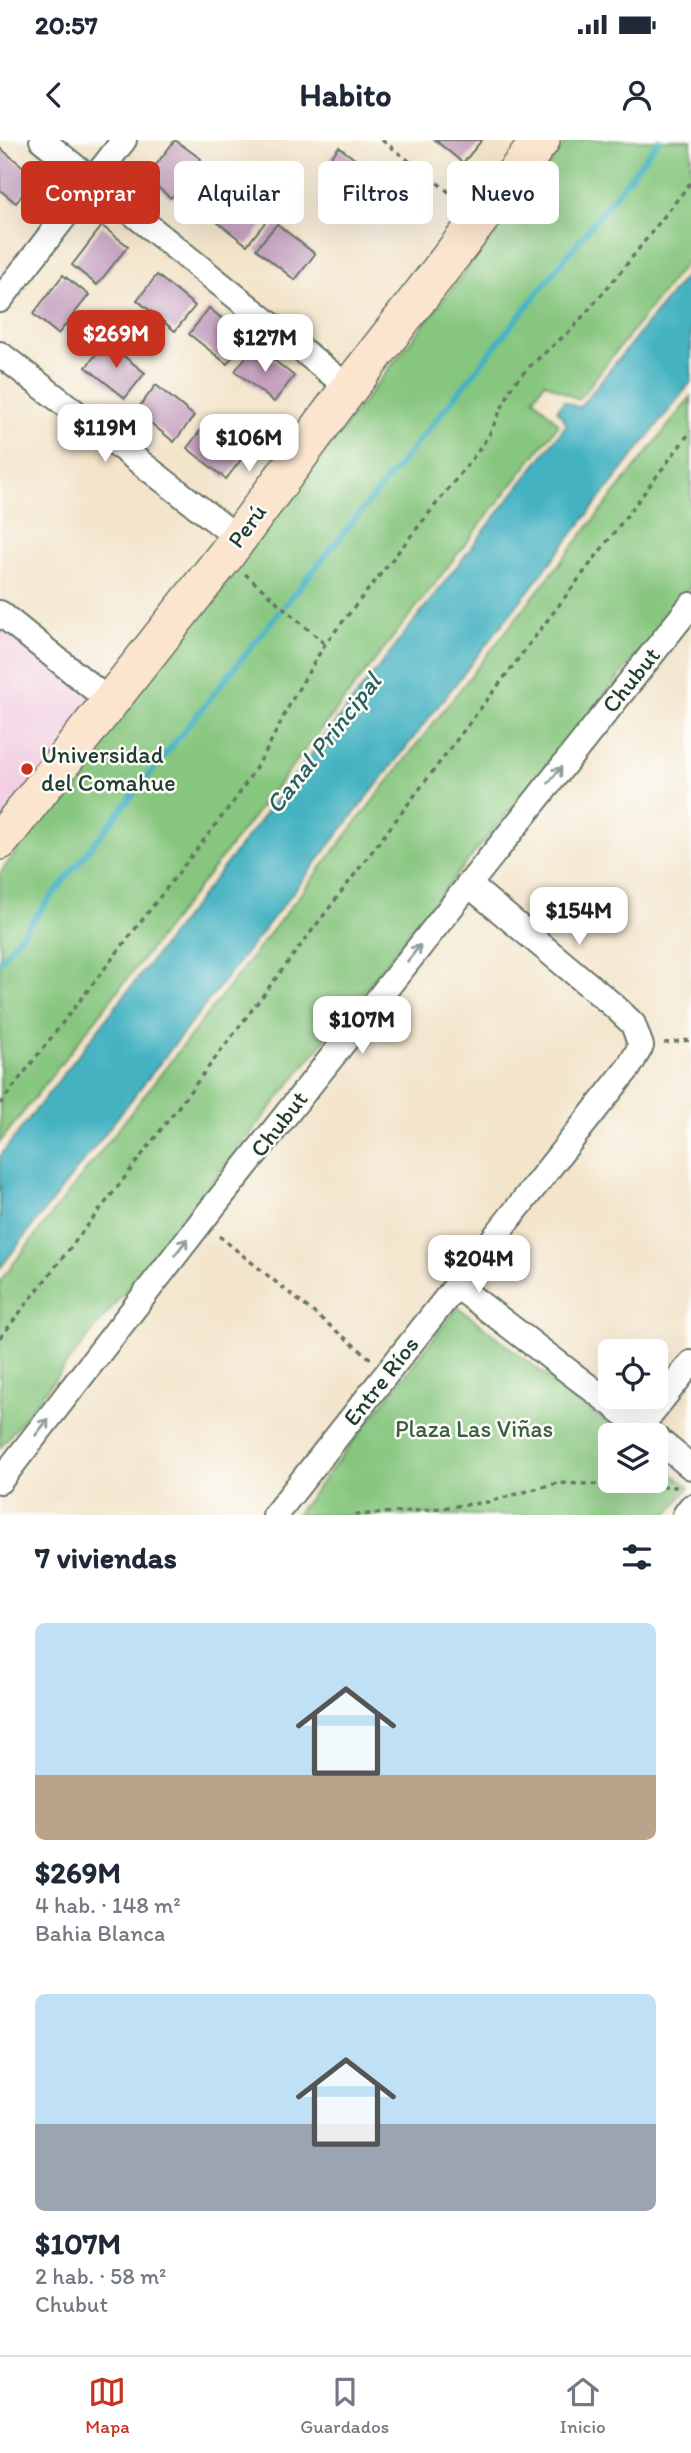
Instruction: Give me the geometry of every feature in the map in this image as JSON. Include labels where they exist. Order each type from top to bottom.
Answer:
[{"type":"main road","name":"Perú","points":[[525,161],[541,140]]},
{"type":"main road","name":"Perú","points":[[0,841],[232,547],[349,388],[477,224]]},
{"type":"street","points":[[42,140],[68,161]]},
{"type":"street","points":[[108,161],[124,140]]},
{"type":"street","points":[[0,300],[59,224]]},
{"type":"street","points":[[146,224],[349,388]]},
{"type":"street","points":[[0,354],[232,547]]},
{"type":"street","name":"Chubut","points":[[0,1480],[201,1222],[691,605]]},
{"type":"street","points":[[0,613],[108,701]]},
{"type":"street","points":[[468,884],[614,1006],[633,1024],[641,1046]]},
{"type":"street","name":"Entre Ríos","points":[[275,1515],[629,1067],[641,1046]]},
{"type":"street","points":[[457,1286],[637,1423]]},
{"type":"street","points":[[656,1423],[691,1363]]},
{"type":"street","points":[[668,1457],[690,1487],[685,1515]]},
{"type":"path","points":[[382,140],[447,191]]},
{"type":"path","points":[[0,1104],[237,797],[265,753],[325,644],[476,454],[489,435],[513,384],[573,328],[620,274],[691,181]]},
{"type":"path","points":[[0,1338],[691,431]]},
{"type":"path","points":[[232,547],[274,601],[325,644]]},
{"type":"path","points":[[641,1046],[691,1040]]},
{"type":"path","points":[[201,1222],[388,1373]]},
{"type":"path","points":[[355,1515],[488,1502],[557,1483],[690,1487]]},
{"type":"shaded area","name":"Universidad del Comahue","points":[[0,613],[109,701],[0,837]]},
{"type":"green space","points":[[568,140],[691,140],[691,256],[578,400],[545,382],[534,398],[559,424],[0,1142],[0,873],[117,722],[116,718],[502,224],[559,224],[559,161],[552,161]]},
{"type":"green space","points":[[691,397],[691,586],[448,885],[0,1448],[0,1281],[435,721]]},
{"type":"green space","name":"Plaza Las Viñas","points":[[458,1307],[607,1423],[598,1423],[598,1493],[668,1493],[668,1471],[689,1487],[667,1515],[296,1515]]},
{"type":"water","name":"Canal Principal","points":[[691,269],[691,382],[0,1268],[0,1156],[567,424],[557,410],[564,401],[579,408]]},
{"type":"building","points":[[175,140],[201,159],[174,161],[174,194],[171,198],[160,189],[159,161]]},
{"type":"building","points":[[435,140],[482,140],[465,161],[461,161]]},
{"type":"building","points":[[339,147],[357,161],[328,161]]},
{"type":"building","points":[[0,148],[21,165],[21,196],[16,203],[0,190]]},
{"type":"building","points":[[220,224],[264,224],[247,245]]},
{"type":"building","points":[[277,224],[315,254],[295,280],[256,249]]},
{"type":"building","points":[[102,226],[128,246],[97,285],[72,265]]},
{"type":"building","points":[[63,275],[89,295],[58,334],[33,314]]},
{"type":"building","points":[[157,275],[195,306],[175,331],[137,300]]},
{"type":"building","points":[[209,308],[247,339],[227,364],[189,334]]},
{"type":"building","points":[[106,342],[145,373],[125,398],[86,367]]},
{"type":"building","points":[[255,345],[294,376],[274,402],[235,371]]},
{"type":"building","points":[[156,385],[194,416],[174,442],[136,411]]},
{"type":"building","points":[[207,422],[246,453],[226,479],[187,448]]},
{"type":"waterway","points":[[285,605],[659,140]]},
{"type":"waterway","points":[[0,961],[280,611]]},
{"type":"place","name":"Universidad del Comahue","points":[[27,769]]}]
